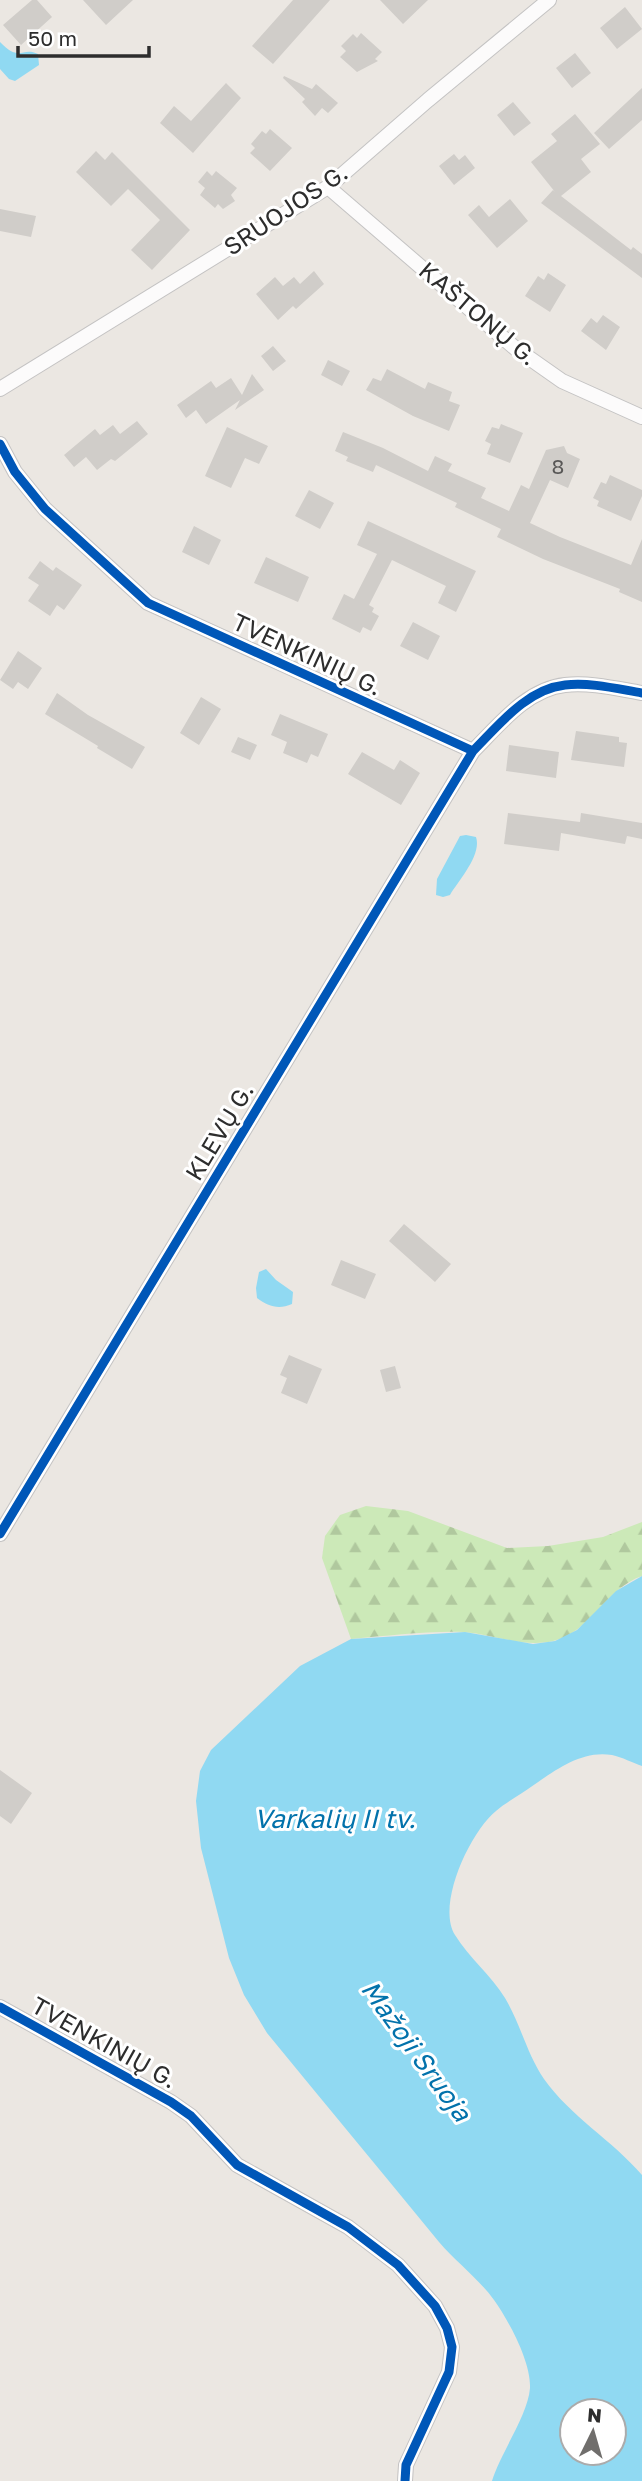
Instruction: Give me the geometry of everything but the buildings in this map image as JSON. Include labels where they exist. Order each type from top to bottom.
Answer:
[{"type":"street","name":"SRUOJOS G.","points":[[0,389],[328,187],[549,0]]},
{"type":"street","name":"KAŠTONŲ G.","points":[[328,187],[515,348],[562,381],[642,417]]},
{"type":"street","name":"TVENKINIŲ G.","points":[[0,444],[15,472],[45,509],[148,603],[473,751]]},
{"type":"street","points":[[473,751],[514,710],[539,692],[565,685],[642,693]]},
{"type":"street","name":"KLEVŲ G.","points":[[0,1534],[473,751]]},
{"type":"street","name":"TVENKINIŲ G.","points":[[0,2007],[172,2102],[191,2116],[237,2165],[348,2227],[398,2266],[435,2306],[447,2329],[452,2347],[449,2372],[406,2465],[405,2481]]},
{"type":"green space","points":[[366,1506],[408,1511],[507,1548],[548,1546],[603,1537],[642,1522],[642,1576],[618,1590],[577,1629],[553,1641],[519,1642],[463,1632],[351,1639],[322,1558],[325,1536],[340,1515]]},
{"type":"water","points":[[0,42],[12,52],[38,54],[39,65],[15,81],[9,79],[0,69]]},
{"type":"water","points":[[460,836],[476,837],[473,859],[450,895],[436,895],[437,879]]},
{"type":"water","points":[[266,1269],[293,1292],[292,1304],[273,1306],[257,1298],[259,1272]]},
{"type":"water","name":"Varkalių II tv.","points":[[642,1576],[642,1766],[612,1755],[587,1756],[564,1765],[502,1806],[486,1821],[467,1852],[453,1888],[450,1922],[455,1935],[505,1998],[544,2079],[566,2105],[642,2175],[642,2481],[492,2481],[528,2399],[530,2388],[527,2366],[518,2342],[488,2292],[439,2242],[288,2059],[267,2033],[244,1995],[229,1958],[201,1848],[196,1801],[200,1771],[211,1750],[300,1666],[351,1639],[465,1632],[533,1644],[555,1641],[577,1630],[616,1591]]},
{"type":"cycle path","points":[[0,444],[15,472],[45,509],[148,603],[473,751],[514,710],[538,693],[551,688],[584,684],[642,693]]},
{"type":"cycle path","points":[[0,1534],[473,751]]},
{"type":"cycle path","points":[[0,2007],[171,2102],[191,2116],[237,2165],[348,2227],[398,2265],[435,2306],[447,2328],[452,2347],[449,2372],[406,2465],[405,2481]]},
{"type":"water label","name":"Mažoji Sruoja","points":[[416,2051]]}]
